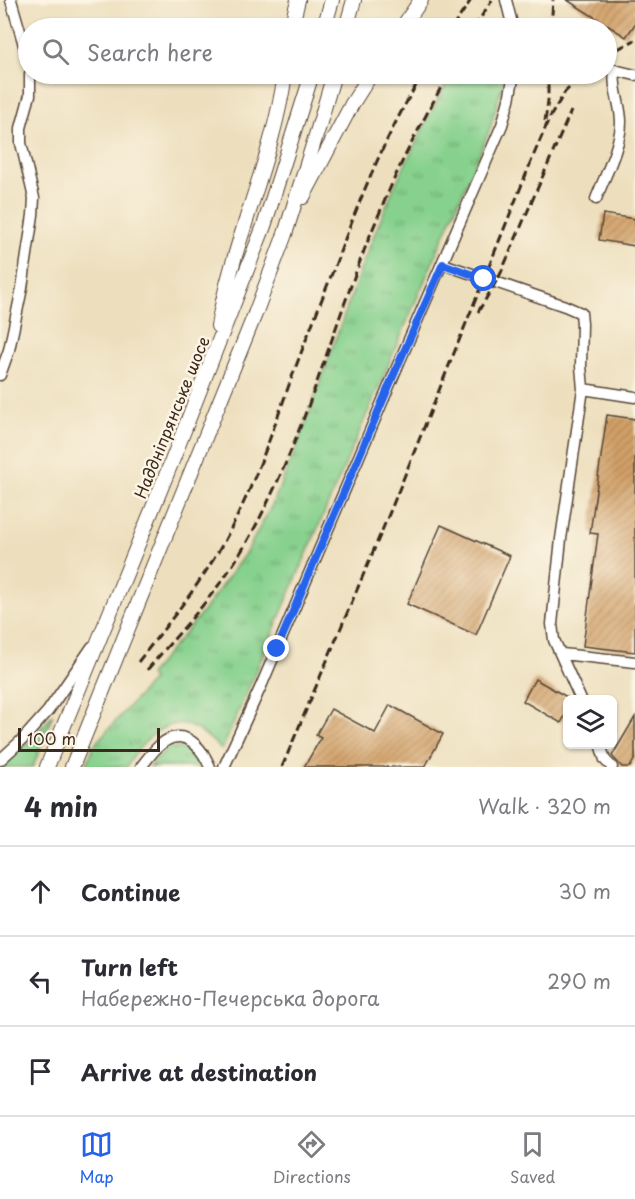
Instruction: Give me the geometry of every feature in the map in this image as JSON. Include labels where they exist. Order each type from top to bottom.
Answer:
[{"type":"main road","points":[[294,18],[298,0]]},
{"type":"main road","points":[[327,18],[332,0]]},
{"type":"main road","points":[[349,18],[354,0]]},
{"type":"main road","points":[[409,18],[421,0]]},
{"type":"main road","points":[[213,357],[223,298],[248,211],[263,170],[283,84]]},
{"type":"main road","name":"Наддніпрянське шосе","points":[[47,767],[264,226],[309,84]]},
{"type":"main road","points":[[72,767],[228,382],[285,234],[331,84]]},
{"type":"main road","points":[[285,234],[352,104],[365,84]]},
{"type":"street","points":[[11,0],[18,24]]},
{"type":"street","points":[[506,0],[510,18]]},
{"type":"street","points":[[617,70],[635,75]]},
{"type":"street","points":[[0,375],[9,350],[22,288],[33,215],[34,198],[21,143],[21,128],[30,95],[30,84]]},
{"type":"street","points":[[224,767],[266,675],[502,125],[512,84]]},
{"type":"street","points":[[596,200],[619,138],[621,122],[614,84]]},
{"type":"street","points":[[443,264],[565,306],[581,314],[583,389],[561,539],[552,624],[554,640],[579,695]]},
{"type":"street","points":[[583,389],[635,397]]},
{"type":"street","points":[[0,760],[48,711],[104,629]]},
{"type":"street","points":[[562,654],[635,662]]},
{"type":"street","points":[[141,767],[157,748],[171,738],[180,737],[202,750],[210,767]]},
{"type":"street","points":[[602,749],[605,760],[612,767]]},
{"type":"green space","points":[[446,84],[502,84],[490,129],[222,750],[193,727],[173,725],[165,727],[149,738],[136,752],[127,767],[86,767],[94,745],[153,680],[149,675],[202,613],[247,551],[272,505],[296,449],[367,252],[395,185]]},
{"type":"green space","points":[[53,714],[33,767],[0,767],[32,738]]},
{"type":"green space","points":[[169,747],[194,754],[204,767],[149,767]]},
{"type":"building","points":[[567,0],[635,0],[635,24],[626,37],[617,31],[617,18],[596,18]]},
{"type":"building","points":[[603,214],[635,219],[635,246],[599,240]]},
{"type":"building","points":[[607,415],[635,419],[635,652],[583,646],[598,534],[590,533]]},
{"type":"building","points":[[441,525],[510,556],[476,635],[407,604]]},
{"type":"building","points":[[535,679],[563,695],[563,719],[561,723],[523,701]]},
{"type":"building","points":[[390,705],[443,734],[425,767],[304,767],[321,738],[316,735],[331,709],[375,733]]},
{"type":"building","points":[[635,717],[635,758],[630,767],[622,767],[612,756]]},
{"type":"railway","points":[[459,18],[471,0]]},
{"type":"railway","points":[[480,18],[492,0]]},
{"type":"railway","points":[[552,18],[553,0]]},
{"type":"railway","points":[[617,49],[635,40]]},
{"type":"railway","points":[[138,662],[197,585],[218,553],[236,518],[261,462],[362,195],[384,145],[417,84]]},
{"type":"railway","points":[[147,670],[224,578],[265,508],[299,431],[371,233],[403,160],[443,84]]},
{"type":"railway","points":[[545,121],[548,84]]},
{"type":"railway","points":[[282,767],[392,507],[535,152],[550,117],[565,92],[573,84]]},
{"type":"railway","points":[[478,312],[500,275],[571,111]]},
{"type":"route","points":[[277,649],[443,264],[484,279]]}]
